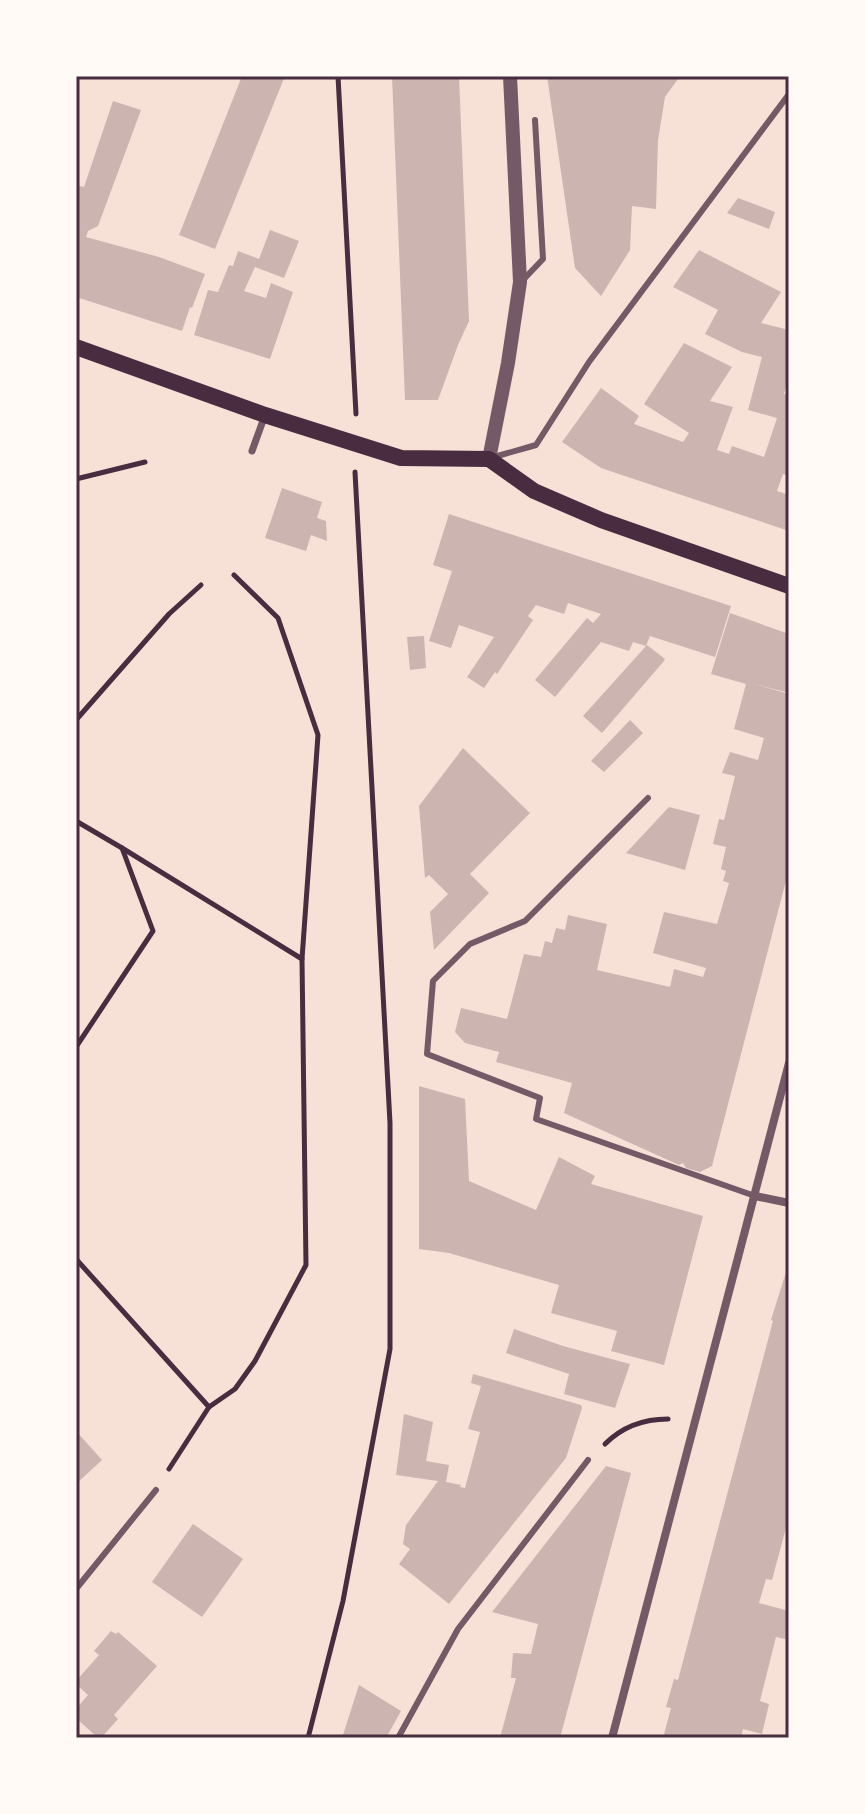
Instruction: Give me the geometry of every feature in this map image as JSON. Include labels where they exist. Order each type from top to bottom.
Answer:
[{"type":"main road","points":[[76,347],[265,415],[401,458],[489,459],[534,491],[601,520],[789,586]]},
{"type":"street","points":[[489,459],[520,282],[510,76]]},
{"type":"street","points":[[252,451],[265,415]]},
{"type":"street","points":[[612,1738],[789,1063]]},
{"type":"street","points":[[755,1196],[789,1203]]},
{"type":"lane","points":[[489,459],[536,445],[589,362],[789,94]]},
{"type":"lane","points":[[520,282],[543,259],[535,120]]},
{"type":"lane","points":[[648,798],[525,921],[470,944],[433,981],[427,1054],[540,1098],[536,1119],[755,1196]]},
{"type":"lane","points":[[398,1738],[458,1629],[588,1460]]},
{"type":"lane","points":[[76,1589],[156,1490]]},
{"type":"path","points":[[308,1738],[343,1601],[390,1349],[390,1123],[353,444],[357,404],[338,76]]},
{"type":"path","points":[[76,479],[145,462]]},
{"type":"path","points":[[156,1490],[209,1407],[235,1389],[255,1361],[306,1265],[302,959],[318,735],[278,618],[234,575]]},
{"type":"path","points":[[76,720],[169,614],[201,585]]},
{"type":"path","points":[[76,821],[302,959]]},
{"type":"path","points":[[76,1047],[153,931],[122,848]]},
{"type":"path","points":[[76,1259],[209,1407]]},
{"type":"path","points":[[588,1460],[615,1435],[644,1421],[666,1418],[693,1425]]},
{"type":"building","points":[[242,76],[285,76],[215,249],[179,235]]},
{"type":"building","points":[[392,76],[459,76],[469,321],[438,400],[405,400]]},
{"type":"building","points":[[547,76],[680,76],[665,97],[658,140],[656,209],[632,206],[630,250],[601,296],[575,268]]},
{"type":"building","points":[[113,101],[141,110],[98,226],[88,231],[86,237],[159,257],[205,274],[182,331],[76,297],[76,185],[84,187]]},
{"type":"building","points":[[738,198],[775,212],[769,229],[727,213]]},
{"type":"building","points":[[270,230],[299,241],[284,278],[255,267],[244,291],[266,298],[271,283],[293,292],[270,359],[194,335],[208,290],[218,292],[238,251],[259,259]]},
{"type":"building","points":[[699,250],[781,292],[761,323],[789,330],[789,375],[784,394],[789,395],[789,476],[783,474],[777,491],[789,495],[789,531],[601,468],[562,442],[601,388],[639,416],[634,424],[683,442],[689,433],[644,404],[684,343],[732,367],[710,401],[733,407],[717,450],[729,454],[732,446],[764,457],[777,418],[748,410],[762,357],[742,352],[705,334],[718,310],[673,287]]},
{"type":"building","points":[[282,488],[322,502],[317,518],[326,521],[327,541],[311,535],[306,551],[265,538]]},
{"type":"building","points":[[449,514],[731,606],[715,657],[650,636],[646,646],[633,642],[629,651],[601,642],[555,697],[535,680],[587,618],[593,623],[601,614],[568,603],[564,614],[536,605],[528,616],[533,620],[484,688],[467,677],[494,637],[459,625],[451,648],[429,641],[452,571],[433,565]]},
{"type":"building","points":[[730,613],[789,634],[789,693],[747,682],[789,694],[789,869],[712,1166],[700,1172],[564,1113],[572,1083],[496,1062],[499,1052],[465,1043],[455,1032],[461,1008],[507,1019],[524,954],[541,957],[545,941],[552,943],[556,928],[565,930],[568,915],[607,924],[597,970],[670,987],[674,969],[703,977],[706,968],[653,953],[664,912],[717,924],[729,883],[723,881],[726,871],[721,869],[726,847],[713,844],[719,819],[724,820],[735,776],[722,773],[730,752],[758,760],[764,738],[734,729],[746,684],[711,674]]},
{"type":"building","points":[[424,636],[426,668],[410,670],[407,637]]},
{"type":"building","points":[[647,645],[664,661],[602,733],[583,716]]},
{"type":"building","points":[[630,720],[643,733],[604,772],[591,761]]},
{"type":"building","points":[[463,748],[530,813],[470,874],[489,893],[434,950],[430,912],[448,894],[429,875],[425,878],[419,806]]},
{"type":"building","points":[[669,807],[700,815],[685,870],[626,853]]},
{"type":"building","points":[[419,1086],[465,1099],[469,1181],[536,1210],[559,1157],[595,1176],[591,1184],[703,1216],[664,1365],[611,1351],[617,1331],[551,1313],[559,1285],[449,1253],[419,1249]]},
{"type":"building","points":[[789,1270],[789,1529],[786,1528],[772,1580],[766,1579],[759,1603],[789,1611],[789,1640],[776,1637],[760,1701],[769,1704],[762,1734],[743,1729],[741,1738],[663,1738],[671,1708],[666,1707],[674,1679],[678,1680],[771,1320]]},
{"type":"building","points":[[514,1329],[630,1364],[615,1408],[564,1394],[569,1374],[506,1353]]},
{"type":"building","points":[[473,1374],[581,1405],[582,1408],[566,1458],[449,1604],[399,1564],[410,1549],[403,1544],[406,1525],[438,1481],[396,1475],[404,1414],[433,1422],[426,1461],[449,1465],[446,1482],[465,1488],[480,1432],[468,1429],[481,1386],[471,1383]]},
{"type":"building","points":[[76,1431],[102,1460],[76,1484]]},
{"type":"building","points":[[606,1466],[631,1473],[560,1738],[500,1738],[516,1678],[511,1678],[513,1653],[531,1654],[538,1624],[492,1612]]},
{"type":"building","points":[[193,1524],[243,1559],[202,1617],[152,1582]]},
{"type":"building","points":[[111,1631],[118,1632],[157,1666],[114,1715],[118,1719],[98,1738],[76,1718],[76,1709],[88,1695],[76,1681],[99,1655],[94,1651]]},
{"type":"building","points":[[359,1685],[401,1711],[386,1738],[342,1738]]}]
